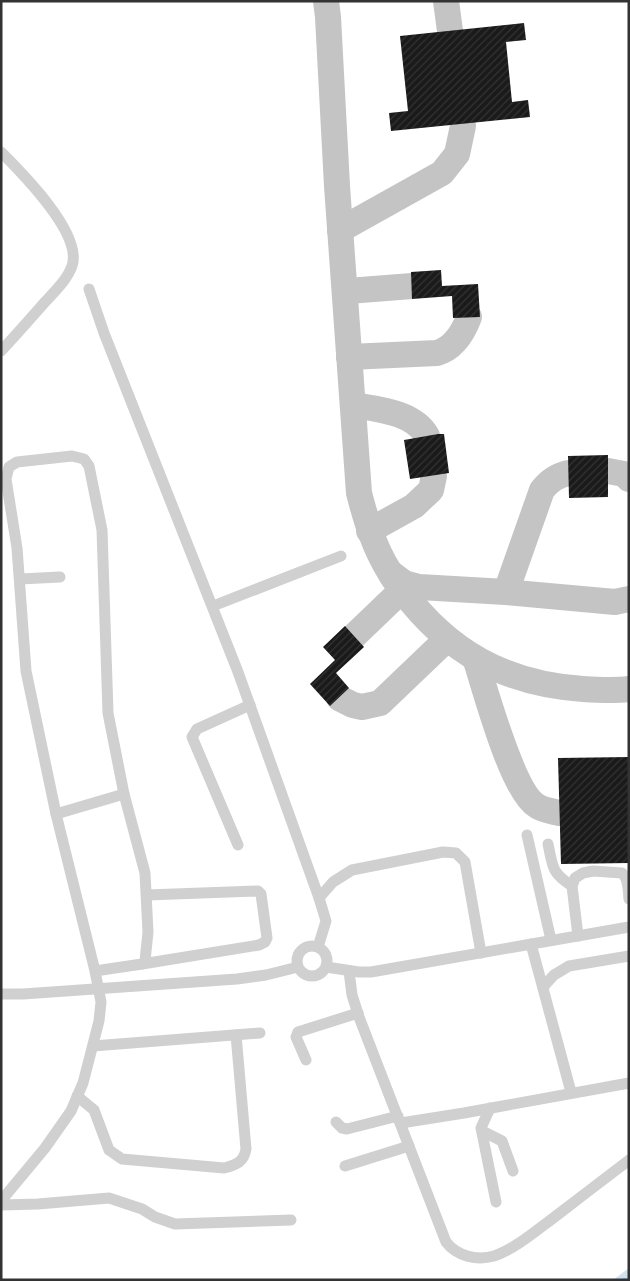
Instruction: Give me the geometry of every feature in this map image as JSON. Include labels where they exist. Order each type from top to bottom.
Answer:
[{"type":"street","points":[[1,152],[24,174],[58,217],[69,240],[74,258],[67,277],[1,351]]},
{"type":"street","points":[[88,289],[104,334],[213,606],[319,898],[326,921],[318,947]]},
{"type":"street","points":[[1,1203],[45,1148],[71,1111],[78,1096],[93,1046],[101,1002],[100,989],[56,814],[26,670],[17,548],[6,479],[9,467],[17,462],[72,456],[84,460],[89,466],[102,530],[108,713],[124,794],[145,873],[147,894],[146,958],[142,964]]},
{"type":"street","points":[[213,606],[341,556]]},
{"type":"street","points":[[20,579],[60,577]]},
{"type":"street","points":[[238,845],[192,737],[197,729],[250,705]]},
{"type":"street","points":[[56,814],[124,794]]},
{"type":"street","points":[[527,835],[551,940]]},
{"type":"street","points":[[548,844],[558,877],[572,886]]},
{"type":"street","points":[[319,898],[333,882],[352,870],[443,852],[456,853],[464,862],[481,952]]},
{"type":"street","points":[[578,936],[572,886],[575,878],[583,873],[593,871],[622,873],[627,882],[629,899]]},
{"type":"street","points":[[95,971],[259,946],[267,938],[261,894],[258,890],[147,894]]},
{"type":"street","points":[[326,967],[371,972],[629,927]]},
{"type":"street","points":[[531,944],[571,1092]]},
{"type":"street","points":[[312,946],[318,947],[326,955],[326,967],[323,972],[312,976],[302,972],[298,967],[298,955],[302,950],[312,946]]},
{"type":"street","points":[[544,987],[554,975],[569,966],[629,956]]},
{"type":"street","points":[[1,994],[100,989],[237,978],[266,975],[298,967]]},
{"type":"street","points":[[349,971],[352,995],[358,1013],[446,1242],[456,1253],[470,1258],[482,1258],[494,1256],[504,1251],[533,1233],[629,1160]]},
{"type":"street","points":[[306,1060],[296,1037],[298,1032],[358,1013]]},
{"type":"street","points":[[93,1046],[260,1033]]},
{"type":"street","points":[[78,1096],[94,1110],[109,1150],[122,1159],[224,1168],[232,1166],[241,1160],[245,1155],[246,1149],[236,1035]]},
{"type":"street","points":[[336,1122],[342,1128],[347,1129],[400,1119],[464,1113],[629,1082]]},
{"type":"street","points":[[490,1108],[482,1129],[496,1202]]},
{"type":"street","points":[[464,1113],[482,1129],[502,1141],[513,1171]]},
{"type":"street","points":[[345,1166],[409,1146]]},
{"type":"street","points":[[1,1203],[38,1204],[109,1198],[142,1209],[155,1217],[175,1224],[291,1220]]},
{"type":"water","points":[[629,1268],[629,1280],[613,1280]]},
{"type":"building","points":[[524,23],[526,40],[506,42],[512,102],[528,100],[530,117],[391,131],[389,113],[408,111],[400,36]]},
{"type":"building","points":[[441,270],[442,286],[478,284],[480,317],[453,318],[452,296],[412,299],[411,272]]},
{"type":"building","points":[[444,434],[449,473],[410,479],[404,440]]},
{"type":"building","points":[[608,455],[608,497],[569,498],[568,456]]},
{"type":"building","points":[[345,626],[364,647],[336,673],[349,688],[330,706],[310,684],[335,660],[323,647]]},
{"type":"building","points":[[629,757],[629,863],[561,864],[558,758]]},
{"type":"taxiway","points":[[326,1],[359,493],[375,543],[393,579],[420,612],[439,631],[480,661],[504,672],[555,686],[600,690],[629,689]]},
{"type":"taxiway","points":[[446,1],[450,31]]},
{"type":"taxiway","points":[[340,230],[442,173],[457,154],[463,126]]},
{"type":"taxiway","points":[[348,291],[412,286]]},
{"type":"taxiway","points":[[349,357],[437,353],[453,344],[464,329],[469,317]]},
{"type":"taxiway","points":[[353,405],[384,410],[404,417],[421,428],[427,436]]},
{"type":"taxiway","points":[[608,471],[624,474],[629,479]]},
{"type":"taxiway","points":[[506,592],[542,490],[554,479],[568,473]]},
{"type":"taxiway","points":[[369,531],[414,506],[431,490],[434,476]]},
{"type":"taxiway","points":[[392,574],[404,583],[419,587],[506,592],[615,602],[629,599]]},
{"type":"taxiway","points":[[354,636],[402,590]]},
{"type":"taxiway","points":[[339,698],[362,707],[380,703],[447,639]]},
{"type":"taxiway","points":[[475,658],[500,738],[518,781],[528,797],[537,806],[559,813]]}]
